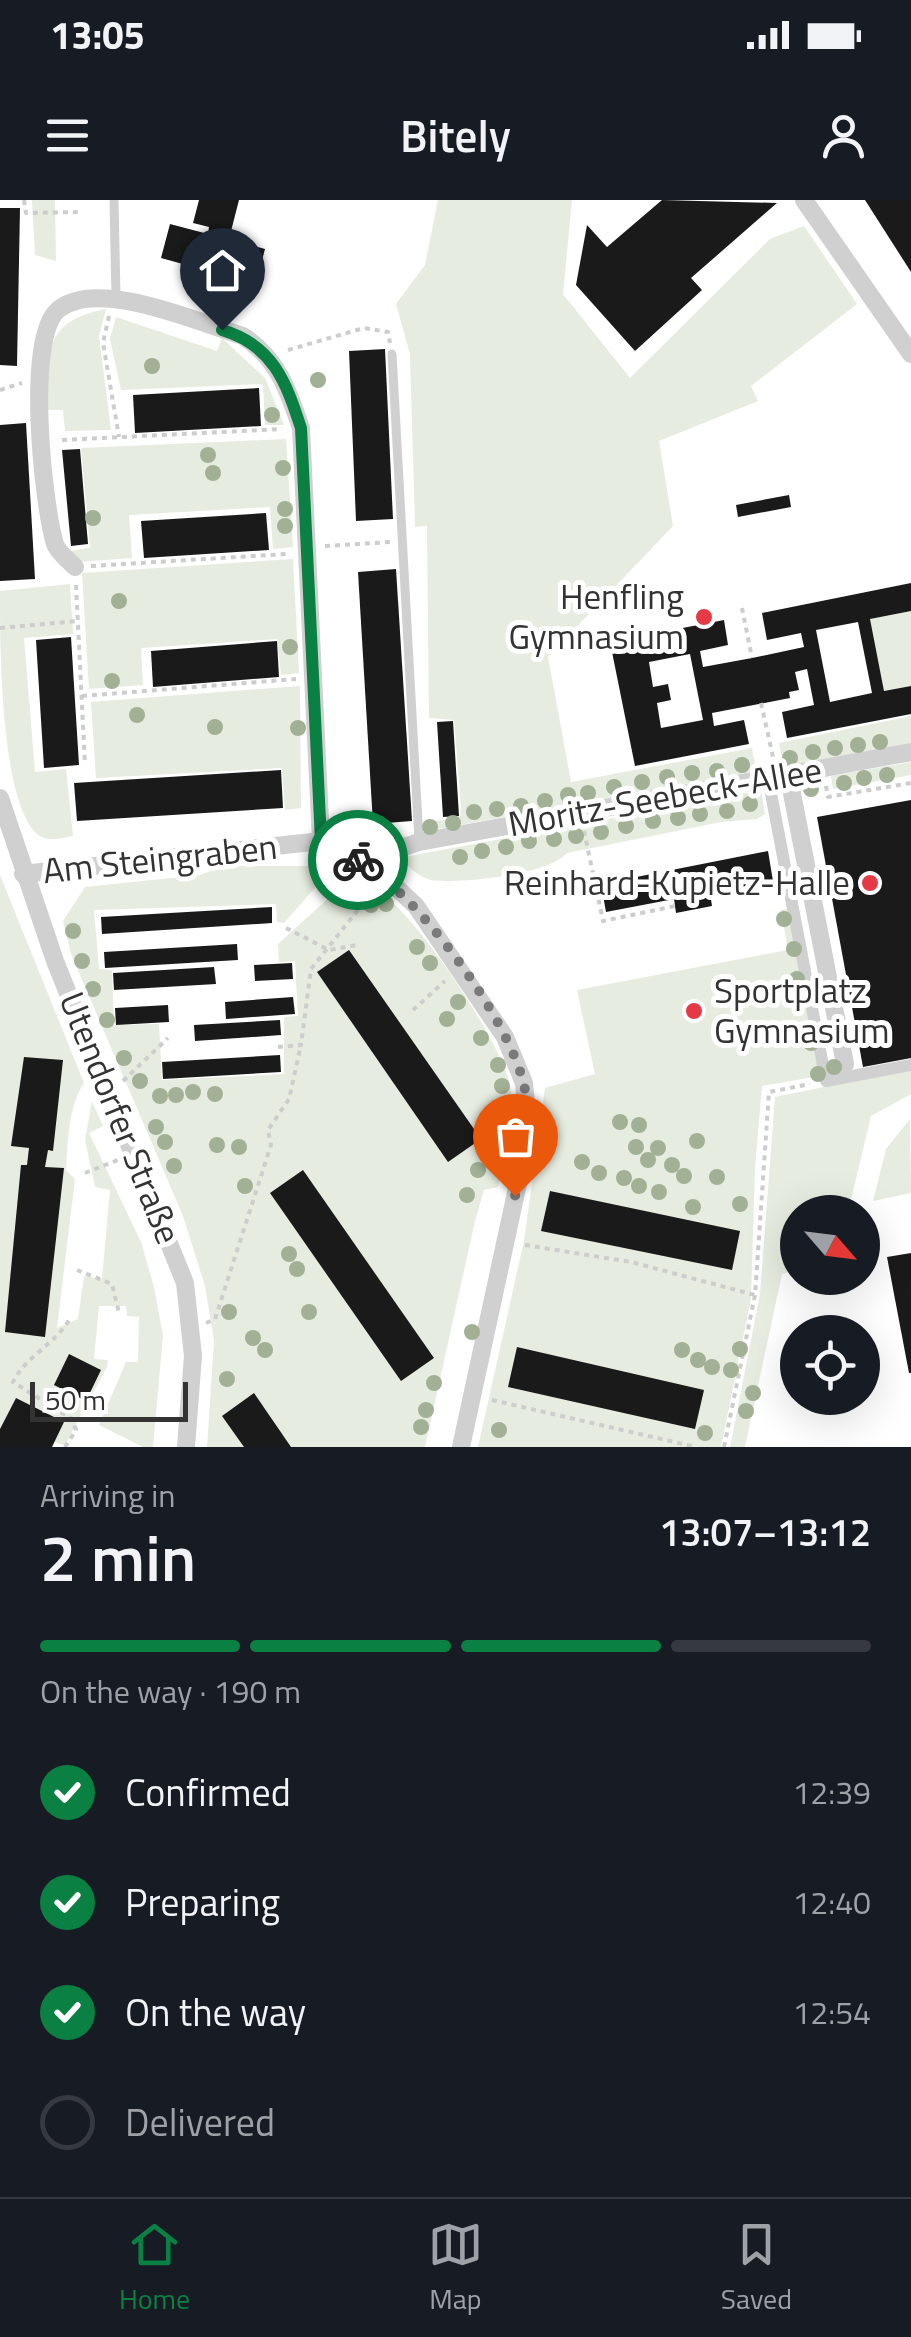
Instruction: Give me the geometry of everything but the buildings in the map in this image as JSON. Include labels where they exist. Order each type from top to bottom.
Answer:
[{"type":"street","points":[[804,200],[911,354]]},
{"type":"street","points":[[75,567],[56,547],[37,382],[42,336],[58,310],[84,300],[116,297],[244,336],[269,356],[287,387],[301,428],[321,841]]},
{"type":"street","name":"Moritz-Seebeck-Allee","points":[[360,861],[420,842],[911,752]]},
{"type":"street","points":[[778,776],[845,1064]]},
{"type":"street","points":[[778,776],[826,1081],[911,1065]]},
{"type":"street","name":"Utendorfer Straße","points":[[0,798],[23,874],[174,1248],[193,1329],[186,1447]]},
{"type":"street","name":"Am Steingraben","points":[[23,874],[321,841],[383,875],[416,906],[505,1037],[524,1083],[525,1139],[461,1447]]},
{"type":"lane","points":[[114,200],[116,297]]},
{"type":"lane","points":[[392,354],[420,842]]},
{"type":"path","points":[[24,200],[26,213],[82,212]]},
{"type":"path","points":[[116,297],[103,343],[118,438]]},
{"type":"path","points":[[269,356],[364,328],[388,332],[392,354]]},
{"type":"path","points":[[42,440],[301,428]]},
{"type":"path","points":[[86,766],[75,567],[400,541]]},
{"type":"path","points":[[742,608],[752,658]]},
{"type":"path","points":[[0,628],[78,622]]},
{"type":"path","points":[[82,696],[313,678]]},
{"type":"path","points":[[761,704],[778,776]]},
{"type":"path","points":[[826,791],[828,797],[911,782]]},
{"type":"path","points":[[580,812],[603,921],[675,906]]},
{"type":"path","points":[[193,1329],[215,1319],[219,1310],[267,1158],[268,1130],[289,1100],[301,1045],[310,969],[329,950],[383,875]]},
{"type":"path","points":[[286,928],[329,950],[357,945]]},
{"type":"path","points":[[414,1010],[460,968]]},
{"type":"path","points":[[109,1094],[168,1038]]},
{"type":"path","points":[[278,1047],[301,1045]]},
{"type":"path","points":[[724,1447],[755,1295],[769,1092],[826,1081]]},
{"type":"path","points":[[86,1174],[133,1153]]},
{"type":"path","points":[[506,1242],[632,1262],[755,1295]]},
{"type":"path","points":[[77,1270],[112,1284],[119,1313]]},
{"type":"path","points":[[65,1447],[76,1430],[72,1419],[13,1382],[21,1366],[40,1356],[70,1320]]},
{"type":"path","points":[[473,1396],[696,1447]]},
{"type":"shaded area","points":[[32,200],[55,200],[56,261],[35,255]]},
{"type":"shaded area","points":[[438,200],[572,200],[563,294],[630,378],[770,239],[804,226],[857,304],[751,386],[758,401],[659,441],[673,526],[548,657],[571,782],[752,748],[756,771],[427,831],[425,822],[460,818],[461,807],[454,720],[429,718],[427,526],[415,527],[410,354],[396,304],[425,265]]},
{"type":"shaded area","points":[[106,309],[99,336],[111,430],[65,431],[63,410],[48,410],[53,343],[70,322]]},
{"type":"shaded area","points":[[116,317],[217,351],[222,338],[265,378],[284,425],[265,425],[263,384],[121,390],[110,339]]},
{"type":"shaded area","points":[[286,439],[293,547],[273,549],[270,507],[129,515],[132,558],[78,562],[70,551],[90,548],[81,448]]},
{"type":"shaded area","points":[[293,559],[299,673],[281,675],[277,639],[141,648],[143,685],[89,689],[82,573]]},
{"type":"shaded area","points":[[70,584],[73,634],[24,638],[35,772],[66,769],[73,836],[49,839],[36,833],[15,788],[4,719],[0,591]]},
{"type":"shaded area","points":[[911,611],[911,686],[884,691],[870,619]]},
{"type":"shaded area","points":[[300,686],[301,808],[285,810],[282,768],[96,778],[91,702]]},
{"type":"shaded area","points":[[911,716],[911,743],[784,767],[779,743]]},
{"type":"shaded area","points":[[911,762],[911,775],[833,789],[831,776]]},
{"type":"shaded area","points":[[761,790],[765,814],[757,819],[721,822],[567,853],[542,867],[503,876],[431,880],[399,858]]},
{"type":"shaded area","points":[[224,866],[312,866],[320,882],[284,923],[277,922],[276,904],[94,910],[99,969],[112,970],[114,1025],[159,1024],[162,1080],[284,1074],[284,1017],[298,1016],[295,961],[279,962],[278,944],[333,894],[334,871],[356,874],[409,919],[462,991],[509,1081],[512,1121],[508,1148],[498,1187],[484,1190],[475,1221],[425,1447],[207,1447],[214,1340],[205,1286],[183,1216],[71,954],[63,921],[85,887],[200,875]]},
{"type":"shaded area","points":[[0,875],[84,1083],[68,1136],[66,1170],[75,1179],[57,1328],[78,1319],[84,1276],[102,1279],[110,1190],[95,1187],[85,1140],[92,1101],[103,1126],[89,1133],[141,1242],[163,1336],[153,1447],[143,1447],[99,1425],[126,1362],[138,1362],[139,1317],[127,1316],[126,1306],[99,1306],[94,1359],[108,1360],[107,1367],[65,1445],[54,1442],[64,1422],[16,1398],[0,1429]]},
{"type":"shaded area","points":[[788,909],[802,984],[795,986],[802,986],[811,1031],[801,1037],[811,1035],[820,1076],[762,1086],[751,1299],[721,1447],[478,1447],[524,1241],[545,1088],[595,1074],[577,990],[788,950],[781,910]]},
{"type":"shaded area","points":[[911,1069],[911,1094],[871,1116],[852,1195],[780,1195],[780,1283],[745,1447],[730,1447],[760,1294],[775,1097]]},
{"type":"shaded area","points":[[910,1119],[911,1193],[880,1200],[880,1195],[874,1195],[886,1149]]},
{"type":"way so far","points":[[358,860],[383,875],[416,906],[490,1012],[516,1059],[524,1083],[526,1123],[515,1196]]},
{"type":"place","name":"Henfling Gymnasium","points":[[704,617]]},
{"type":"place","name":"Reinhard-Kupietz-Halle","points":[[870,883]]},
{"type":"place","name":"Sportplatz Gymnasium","points":[[694,1011]]},
{"type":"route","points":[[222,330],[244,336],[276,364],[301,428],[321,841],[358,860]]}]
